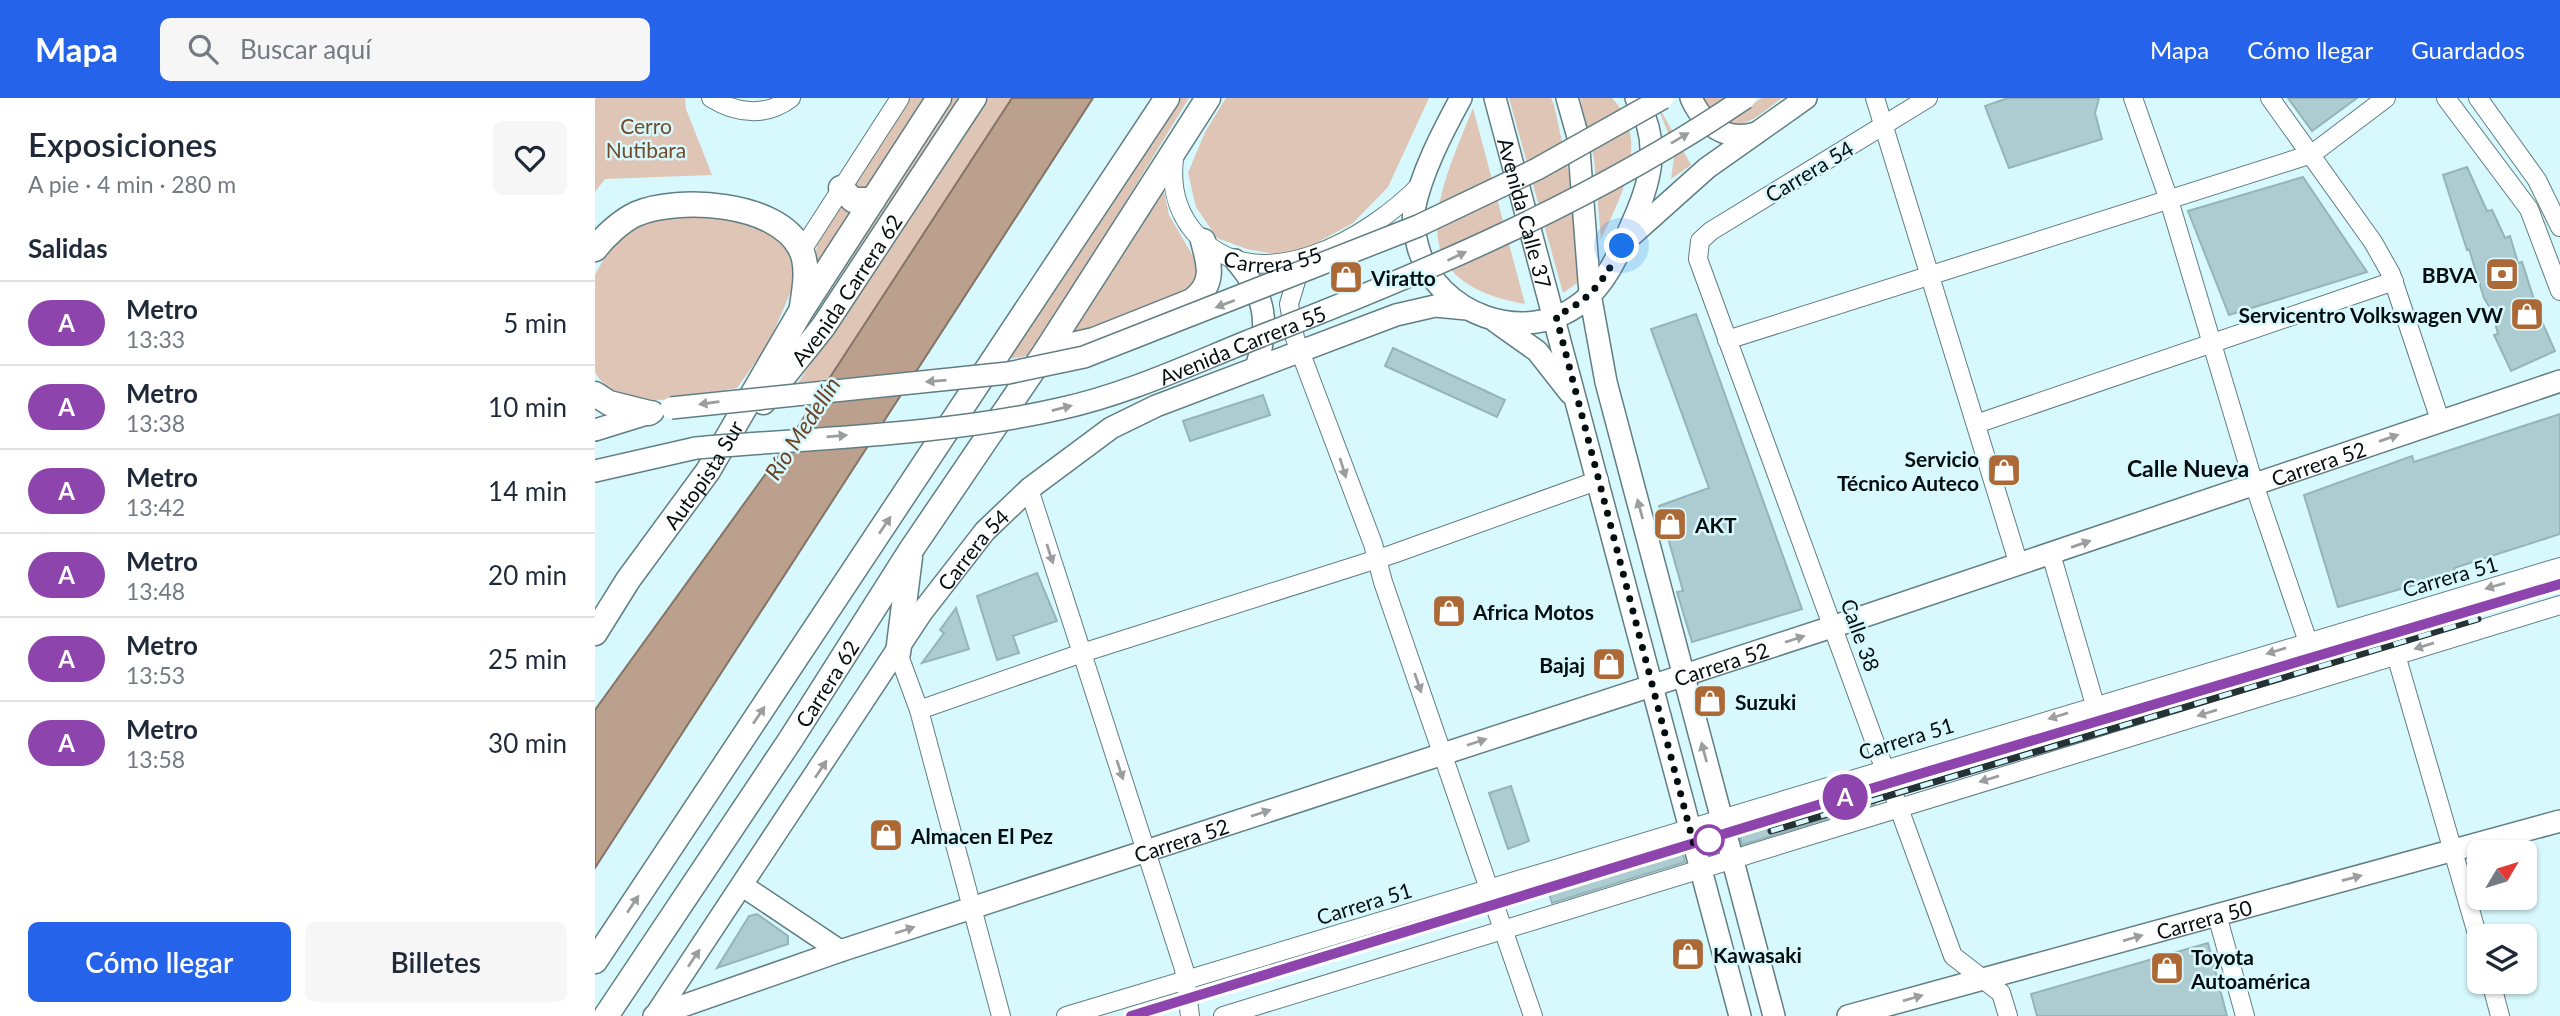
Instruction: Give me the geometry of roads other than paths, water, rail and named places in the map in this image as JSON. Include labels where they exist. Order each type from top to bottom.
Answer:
[{"type":"highway","name":"Avenida Carrera 62","points":[[801,310],[939,98]]},
{"type":"highway","name":"Avenida Carrera 62","points":[[708,471],[823,327],[974,98]]},
{"type":"highway","name":"Carrera 62","points":[[595,961],[1167,98]]},
{"type":"highway","points":[[1046,351],[1208,98]]},
{"type":"highway","points":[[841,188],[853,200],[873,200]]},
{"type":"highway","points":[[595,249],[634,215],[673,206],[745,211],[769,217],[784,227],[802,250],[805,282],[801,310]]},
{"type":"highway","points":[[1046,351],[1094,340],[1192,301],[1202,293],[1210,272],[1203,241]]},
{"type":"highway","name":"Autopista Sur","points":[[595,632],[628,580],[708,471],[801,310]]},
{"type":"highway","name":"Carrera 62","points":[[606,1016],[792,739],[911,550],[1046,351]]},
{"type":"highway","points":[[595,394],[609,403],[660,410]]},
{"type":"highway","points":[[898,653],[911,550]]},
{"type":"main road","points":[[1461,98],[1450,108],[1414,211],[1420,254],[1436,283],[1467,309],[1491,319],[1523,339],[1548,362],[1579,408]]},
{"type":"main road","name":"Avenida Calle 37","points":[[1496,98],[1740,1016]]},
{"type":"main road","name":"Avenida Calle 37","points":[[1567,98],[1578,137],[1590,294],[1606,382],[1774,1016]]},
{"type":"main road","points":[[1491,319],[1518,323],[1556,316],[1581,304],[1608,272],[1645,194],[1653,164],[1649,124],[1636,98]]},
{"type":"main road","name":"Avenida Carrera 55","points":[[660,410],[987,376],[1084,357],[1406,232],[1537,169],[1663,98]]},
{"type":"main road","points":[[1691,98],[1706,123],[1719,131],[1733,136],[1761,131]]},
{"type":"main road","name":"Avenida Carrera 55","points":[[595,471],[696,449],[979,422],[1039,413],[1100,398],[1380,290],[1551,212],[1666,147],[1745,98]]},
{"type":"main road","points":[[1622,246],[1685,186],[1806,98]]},
{"type":"main road","points":[[1235,260],[1254,287],[1263,312],[1265,332],[1256,368]]},
{"type":"main road","name":"Carrera 54","points":[[655,1016],[953,570],[985,531],[1028,489],[1111,428],[1156,406],[1412,310],[1450,306],[1467,309]]},
{"type":"main road","name":"Carrera 52","points":[[655,1016],[840,951],[1834,627],[2560,380]]},
{"type":"main road","points":[[595,430],[660,410]]},
{"type":"main road","name":"Carrera 50","points":[[1847,1016],[2560,821]]},
{"type":"main road","points":[[743,886],[840,951]]},
{"type":"street","points":[[712,98],[725,106],[761,113],[781,106],[791,98]]},
{"type":"street","points":[[802,250],[900,98]]},
{"type":"street","points":[[1875,98],[2019,565]]},
{"type":"street","name":"Carrera 54","points":[[1697,251],[1700,242],[1711,231],[1928,98]]},
{"type":"street","points":[[2133,98],[2169,200],[2214,341],[2254,484],[2308,642]]},
{"type":"street","points":[[2270,98],[2312,153],[2373,242],[2394,281],[2440,420]]},
{"type":"street","points":[[1727,340],[2312,153],[2386,98]]},
{"type":"street","points":[[2478,98],[2537,180],[2560,227]]},
{"type":"street","points":[[2451,104],[2476,122],[2491,116]]},
{"type":"street","points":[[2451,104],[2529,209],[2560,291]]},
{"type":"street","name":"Carrera 55","points":[[1176,151],[1173,179],[1179,206],[1203,241],[1235,260],[1271,265],[1303,258],[1366,230],[1405,201],[1424,180]]},
{"type":"street","name":"Calle 38","points":[[1697,251],[1700,270],[1834,627],[1952,956],[2001,993],[2008,1016]]},
{"type":"street","points":[[1303,258],[1289,304],[1290,321],[1377,559],[1533,1016]]},
{"type":"street","points":[[1976,424],[2394,281]]},
{"type":"street","points":[[919,710],[1082,653],[1377,559],[1599,480]]},
{"type":"street","points":[[1028,489],[1146,851],[1185,980],[1190,1016]]},
{"type":"street","points":[[2051,554],[2095,705]]},
{"type":"street","name":"Carrera 51","points":[[1066,1016],[1883,768],[2560,567]]},
{"type":"street","points":[[1223,1016],[1278,1009],[1505,932],[1897,807],[2560,605]]},
{"type":"street","points":[[898,653],[919,710],[1001,1016]]},
{"type":"street","points":[[2396,655],[2474,924]]},
{"type":"street","points":[[2217,915],[2245,1016]]},
{"type":"street","points":[[2494,994],[2500,1016]]},
{"type":"water","name":"Río Medellín","points":[[1012,98],[1093,98],[595,868],[595,710],[780,454]]},
{"type":"railway","points":[[1131,1016],[1880,786],[2560,584]]},
{"type":"railway","points":[[1771,831],[2478,619]]},
{"type":"metro line","name":"A","points":[[1131,1016],[1543,892],[1906,778],[2560,584]]},
{"type":"place","name":"BBVA","points":[[2502,274]]},
{"type":"place","name":"Viratto","points":[[1346,277]]},
{"type":"place","name":"Servicentro Volkswagen VW","points":[[2527,314]]},
{"type":"place","name":"Servicio Técnico Auteco","points":[[2004,470]]},
{"type":"place","name":"AKT","points":[[1670,524]]},
{"type":"place","name":"Africa Motos","points":[[1449,611]]},
{"type":"place","name":"Bajaj","points":[[1609,664]]},
{"type":"place","name":"Suzuki","points":[[1710,701]]},
{"type":"place","name":"Almacen El Pez","points":[[886,835]]},
{"type":"place","name":"Kawasaki","points":[[1688,954]]},
{"type":"place","name":"Toyota Autoamérica","points":[[2167,968]]},
{"type":"district","name":"Calle Nueva","points":[[2188,468]]},
{"type":"park label","name":"Cerro Nutibara","points":[[646,137]]}]
